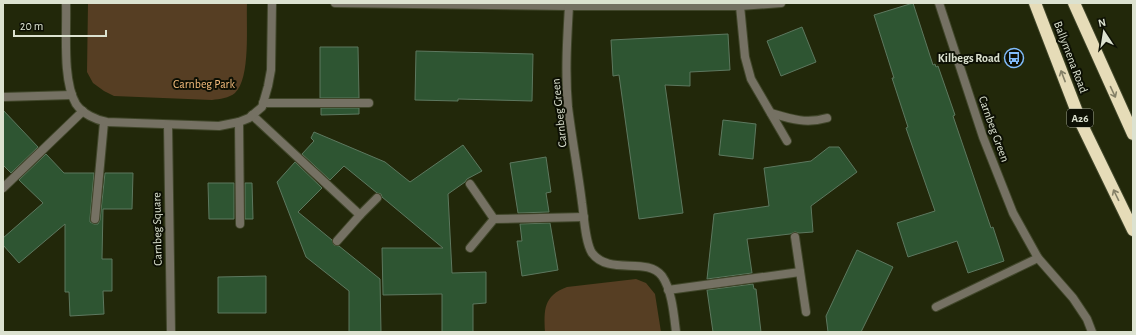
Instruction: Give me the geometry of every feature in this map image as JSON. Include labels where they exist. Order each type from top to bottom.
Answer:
[{"type":"highway","name":"Ballymena Road","points":[[1035,3],[1082,125],[1133,230]]},
{"type":"highway","name":"Ballymena Road","points":[[1074,3],[1133,134]]},
{"type":"street","points":[[66,3],[67,67],[69,85],[77,105],[83,111],[104,122],[219,126],[239,122],[252,115],[262,107],[268,86],[270,70],[272,3]]},
{"type":"street","points":[[335,3],[740,6],[781,3]]},
{"type":"street","name":"Carnbeg Green","points":[[939,3],[986,144],[1013,213],[1038,258],[1073,298],[1087,319],[1092,332]]},
{"type":"street","name":"Carnbeg Green","points":[[569,5],[567,53],[568,106],[588,243],[594,255],[610,264],[642,267],[653,270],[662,277],[668,290],[676,332]]},
{"type":"street","points":[[740,6],[745,56],[751,79],[786,141]]},
{"type":"street","points":[[3,97],[72,95]]},
{"type":"street","points":[[263,103],[369,104]]},
{"type":"street","points":[[3,188],[83,111]]},
{"type":"street","points":[[770,112],[796,120],[816,121],[827,118]]},
{"type":"street","points":[[252,115],[360,215]]},
{"type":"street","points":[[95,219],[104,122]]},
{"type":"street","points":[[239,122],[240,224]]},
{"type":"street","name":"Carnbeg Square","points":[[168,125],[171,332]]},
{"type":"street","points":[[470,184],[494,219]]},
{"type":"street","points":[[337,241],[377,198]]},
{"type":"street","points":[[470,248],[494,219],[584,217]]},
{"type":"street","points":[[794,237],[806,312]]},
{"type":"street","points":[[936,307],[1038,258]]},
{"type":"street","points":[[668,290],[800,272]]},
{"type":"green space","name":"Carnbeg Park","points":[[88,3],[247,3],[246,64],[240,86],[235,93],[230,96],[212,100],[114,96],[104,91],[93,83],[87,72]]},
{"type":"green space","points":[[636,279],[646,283],[655,294],[661,332],[545,332],[545,310],[549,299],[559,291],[567,287]]},
{"type":"building","points":[[913,3],[933,65],[935,64],[936,67],[938,66],[955,115],[953,116],[991,228],[993,227],[1004,261],[968,273],[957,241],[908,257],[897,223],[935,211],[906,128],[908,127],[874,15]]},
{"type":"building","points":[[802,27],[816,62],[781,76],[767,41]]},
{"type":"building","points":[[728,34],[730,70],[690,72],[690,86],[665,85],[683,213],[639,219],[619,75],[613,76],[611,40]]},
{"type":"building","points":[[320,47],[358,47],[359,98],[320,98]]},
{"type":"building","points":[[416,51],[533,54],[532,101],[458,99],[458,101],[415,100]]},
{"type":"building","points":[[321,108],[359,108],[359,114],[321,115]]},
{"type":"building","points":[[3,110],[38,147],[11,173],[3,165]]},
{"type":"building","points":[[723,120],[756,124],[753,159],[719,155]]},
{"type":"building","points":[[314,132],[385,162],[410,182],[463,145],[482,171],[467,179],[448,194],[452,273],[486,272],[486,303],[473,304],[473,332],[442,332],[442,294],[383,295],[382,248],[443,248],[382,197],[381,194],[377,193],[344,166],[330,180],[302,154],[314,141],[311,138]]},
{"type":"building","points":[[829,147],[839,147],[857,172],[811,206],[813,232],[795,232],[790,234],[747,239],[752,273],[707,279],[714,214],[769,206],[764,168],[811,161]]},
{"type":"building","points":[[46,154],[64,173],[94,173],[90,222],[94,224],[98,224],[100,220],[105,173],[133,173],[132,209],[103,209],[102,259],[112,259],[112,291],[103,291],[104,314],[70,316],[69,292],[65,292],[65,224],[19,263],[3,245],[3,238],[43,203],[19,180]]},
{"type":"building","points":[[546,157],[551,192],[546,193],[549,212],[518,213],[510,163]]},
{"type":"building","points":[[295,162],[322,188],[298,212],[332,240],[334,245],[339,246],[380,279],[381,332],[349,332],[349,291],[306,257],[277,182]]},
{"type":"building","points":[[208,183],[234,183],[234,219],[209,219]]},
{"type":"building","points":[[245,183],[252,183],[253,219],[245,219]]},
{"type":"building","points":[[550,223],[558,270],[522,276],[517,241],[522,241],[520,224]]},
{"type":"building","points":[[857,250],[893,267],[861,332],[828,332],[826,316]]},
{"type":"building","points":[[266,276],[266,313],[218,313],[218,277]]},
{"type":"building","points":[[753,284],[754,289],[756,289],[761,332],[713,332],[707,290]]},
{"type":"place","name":"Kilbegs Road","points":[[1014,58]]}]
